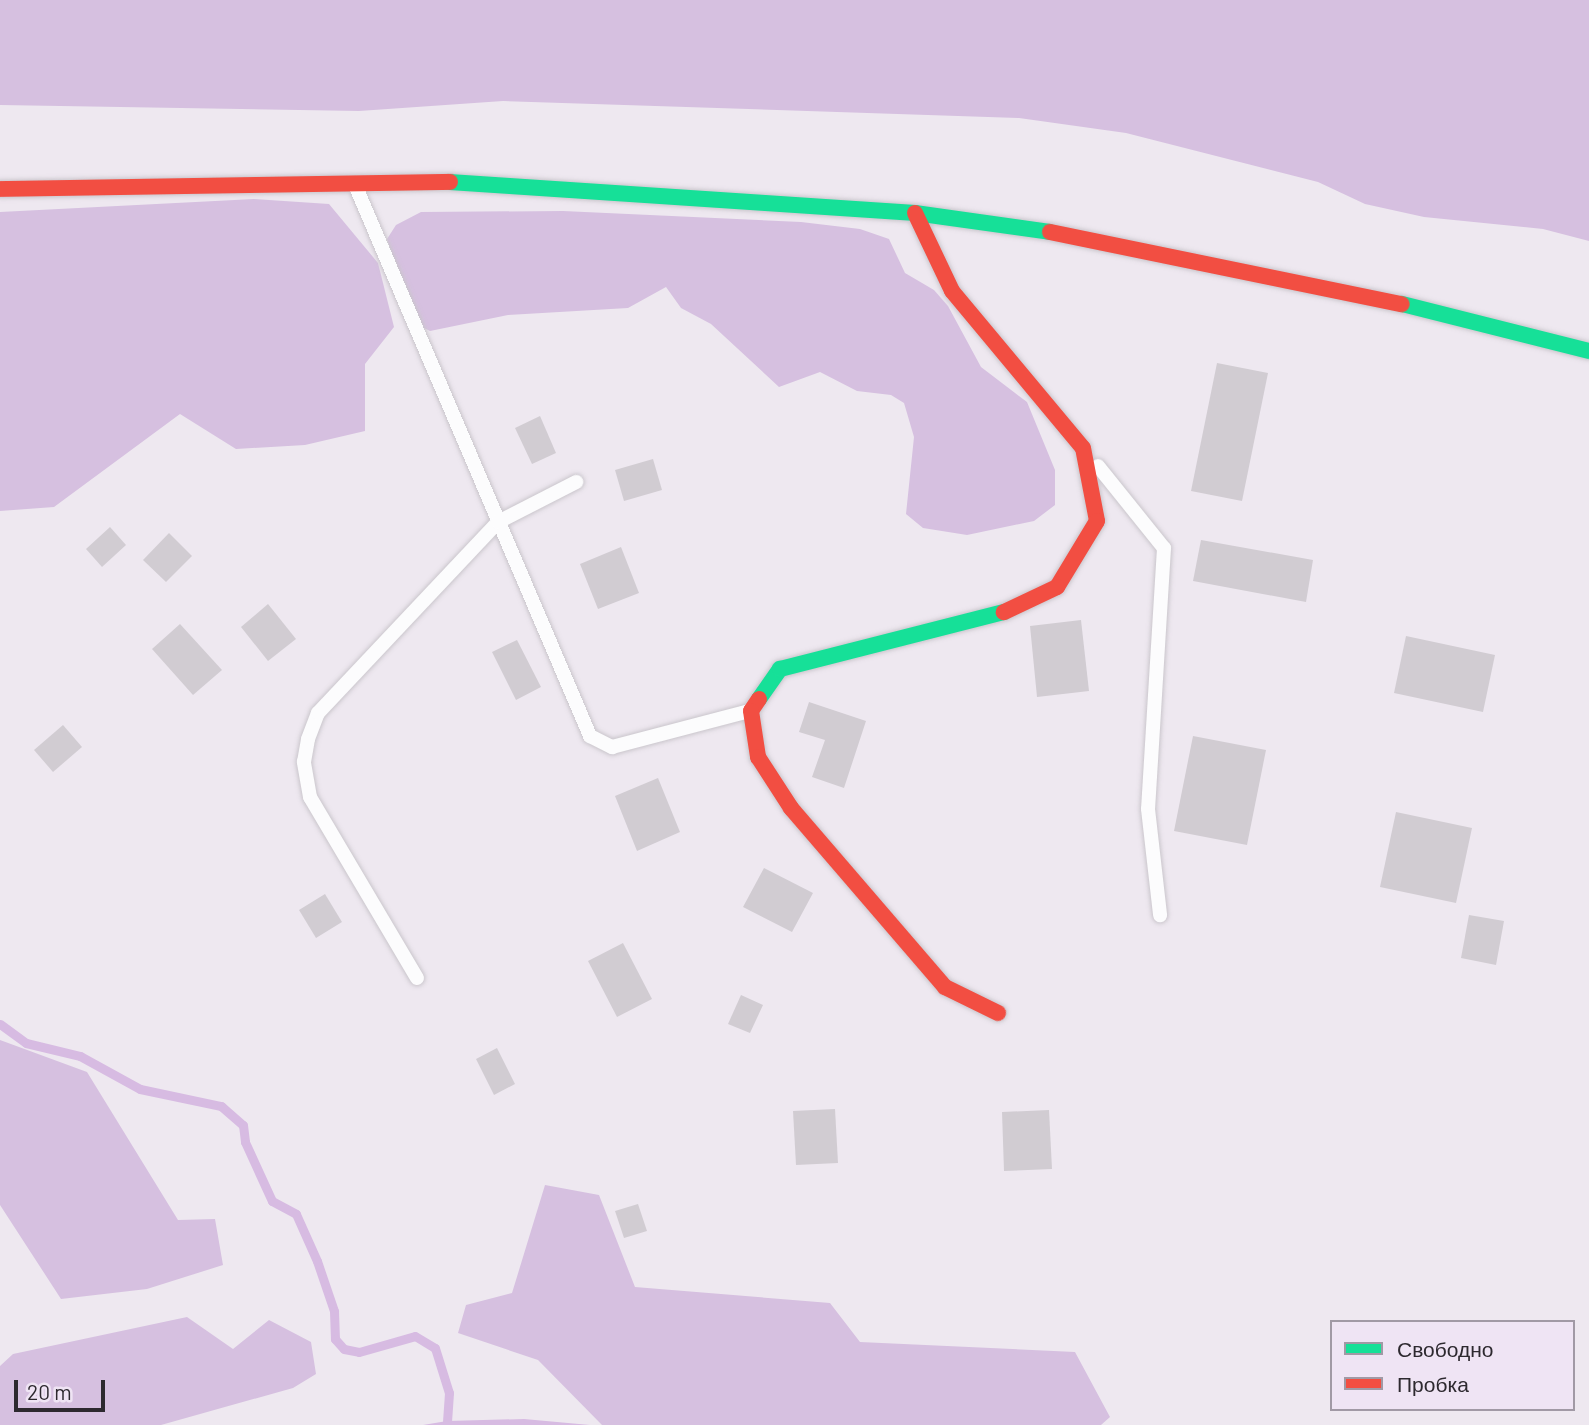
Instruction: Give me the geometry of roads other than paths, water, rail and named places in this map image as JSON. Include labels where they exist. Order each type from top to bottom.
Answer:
[{"type":"street","points":[[0,190],[355,184],[595,188],[915,213],[1054,233],[1410,306],[1589,351]]},
{"type":"street","points":[[915,213],[952,291],[1083,448],[1097,522],[1057,587],[994,617],[780,669],[751,711],[758,757],[791,808],[945,988],[998,1013]]},
{"type":"lane","points":[[355,184],[590,736],[612,747],[751,711]]},
{"type":"lane","points":[[1083,448],[1164,548],[1148,809],[1160,915]]},
{"type":"lane","points":[[416,978],[310,797],[304,762],[318,713],[498,522],[576,482]]},
{"type":"waterway","points":[[0,1024],[26,1043],[80,1056],[140,1089],[221,1106],[243,1125],[245,1142],[272,1201],[296,1214],[317,1261],[334,1311],[335,1339],[344,1349],[359,1352],[415,1336],[435,1348],[449,1393],[447,1421]]}]
